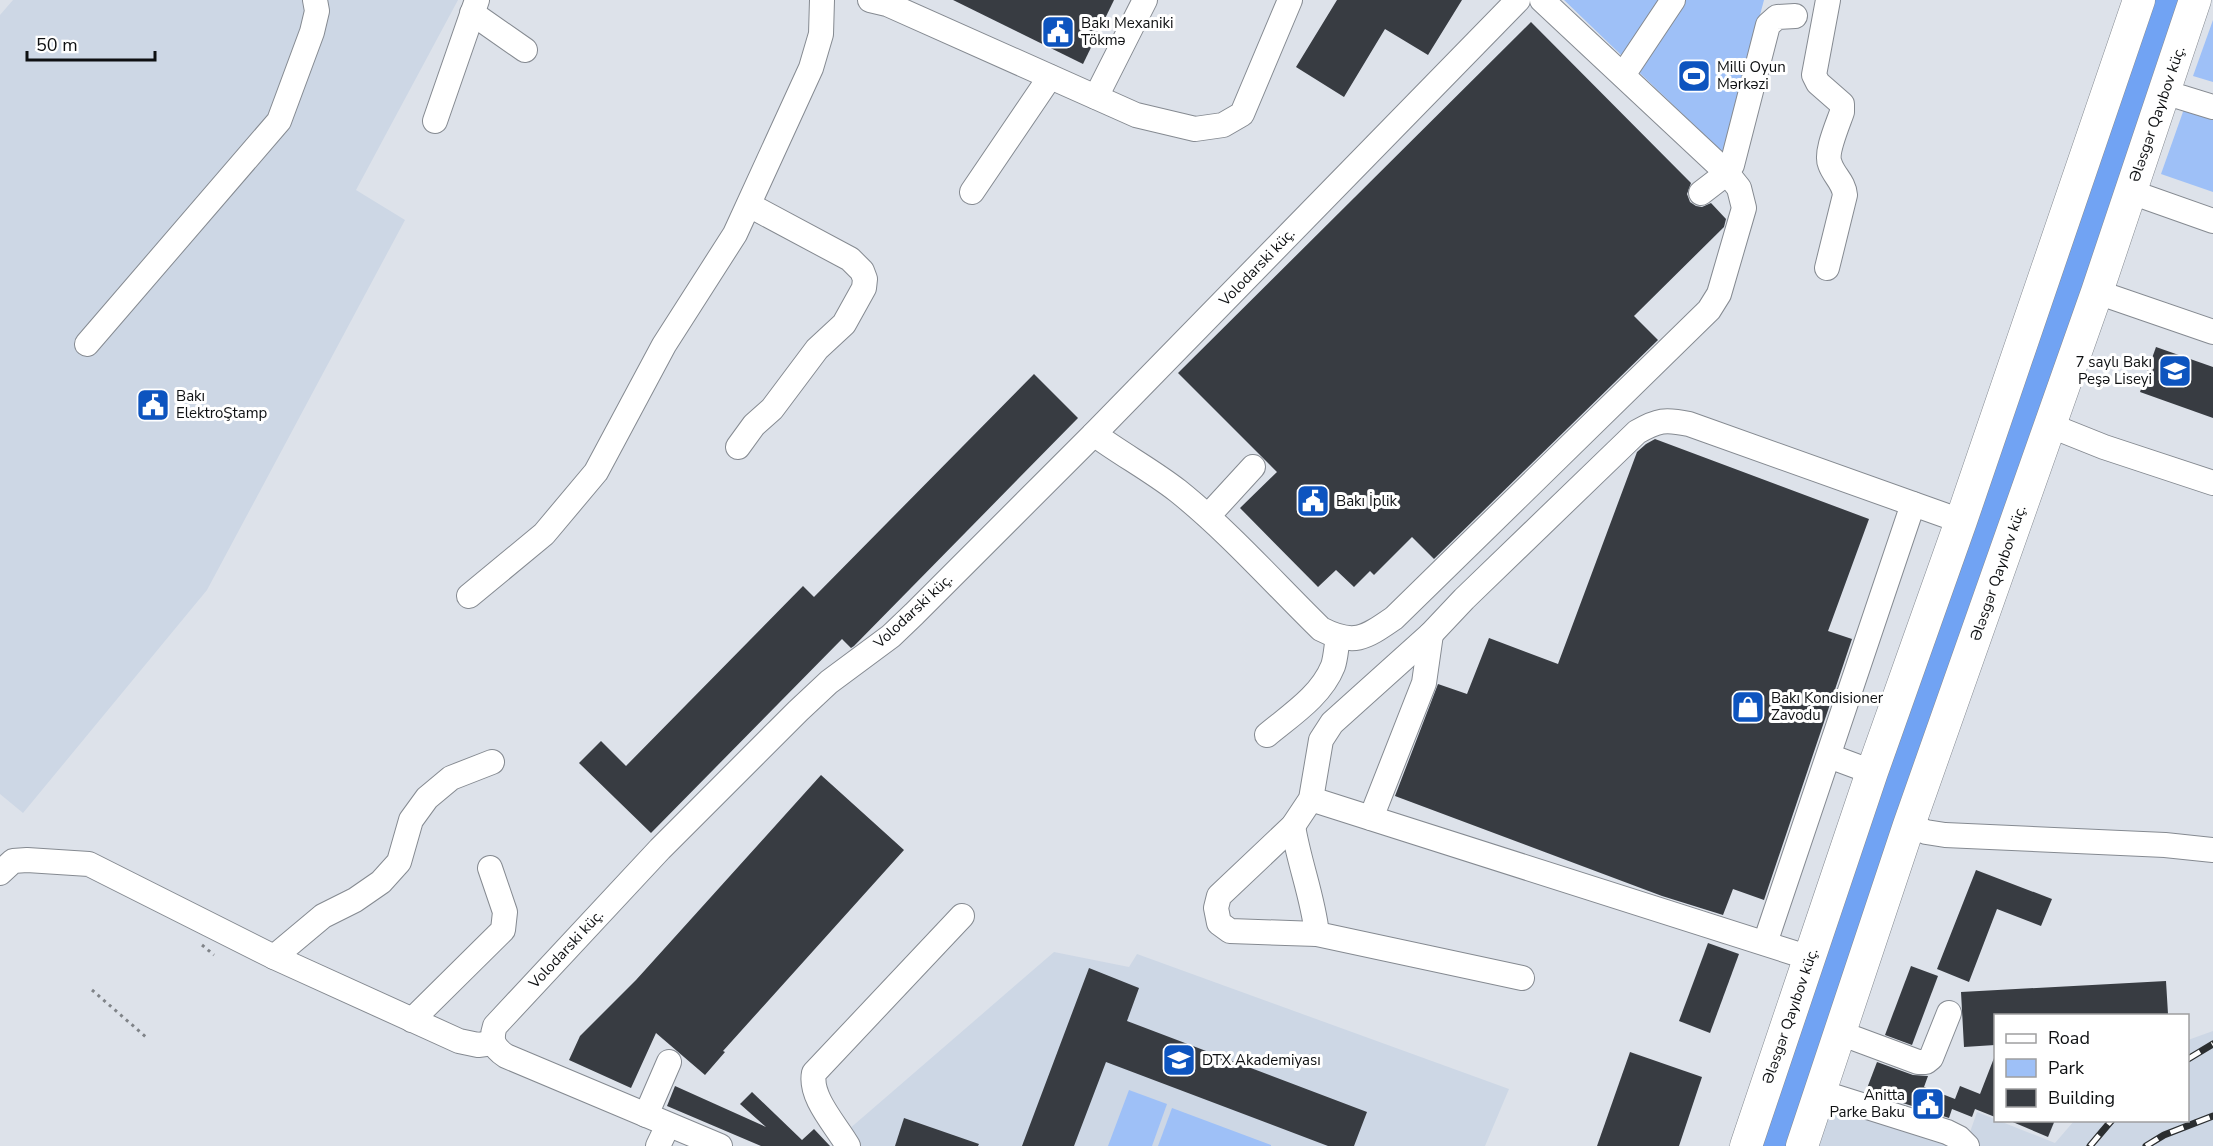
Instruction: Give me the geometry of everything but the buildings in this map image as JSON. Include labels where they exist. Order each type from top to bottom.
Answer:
[{"type":"main road","name":"Ələsgər Qayıbov küç.","points":[[1746,1146],[1872,772],[1961,521],[2139,0]]},
{"type":"main road","name":"Ələsgər Qayıbov küç.","points":[[1802,1146],[1909,825],[2097,292],[2195,0]]},
{"type":"street","points":[[87,344],[279,121],[312,32],[317,11],[315,0]]},
{"type":"street","points":[[470,596],[544,534],[596,472],[664,345],[735,234],[749,205],[811,68],[821,34],[822,0]]},
{"type":"street","points":[[1096,97],[1145,0]]},
{"type":"street","points":[[882,1],[1136,115],[1195,129],[1223,125],[1242,114],[1290,0]]},
{"type":"street","name":"Volodarski küç.","points":[[493,1043],[492,1034],[500,1019],[660,849],[829,682],[891,636],[1094,434],[1518,0]]},
{"type":"street","points":[[1094,434],[1114,449],[1143,465],[1208,516],[1321,629],[1338,638],[1357,639],[1374,632],[1394,618],[1708,310],[1719,294],[1744,208],[1738,188],[1727,173],[1542,0]]},
{"type":"street","points":[[1623,75],[1673,0]]},
{"type":"street","points":[[1827,268],[1845,195],[1828,157],[1842,112],[1842,104],[1818,83],[1814,75],[1828,0]]},
{"type":"street","points":[[435,121],[474,7],[525,50]]},
{"type":"street","points":[[1701,193],[1727,173],[1735,157],[1768,25],[1777,17],[1796,16]]},
{"type":"street","points":[[972,192],[1050,77]]},
{"type":"street","points":[[2164,92],[2213,107]]},
{"type":"street","points":[[2131,192],[2213,221]]},
{"type":"street","points":[[738,447],[754,424],[772,409],[817,349],[844,324],[864,288],[865,279],[862,271],[850,259],[749,205]]},
{"type":"street","points":[[2097,292],[2213,332]]},
{"type":"street","points":[[1522,978],[1317,934],[1230,931],[1219,923],[1216,908],[1219,896],[1293,826],[1311,799],[1322,740],[1332,723],[1431,634],[1636,432],[1654,422],[1665,420],[1689,424],[1961,521]]},
{"type":"street","points":[[2049,425],[2104,447],[2213,483]]},
{"type":"street","points":[[1208,516],[1253,467]]},
{"type":"street","points":[[1765,944],[1913,504]]},
{"type":"street","points":[[1371,818],[1424,683],[1431,634]]},
{"type":"street","points":[[1267,735],[1310,699],[1326,680],[1334,664],[1338,638]]},
{"type":"street","points":[[1829,756],[1872,772]]},
{"type":"street","points":[[274,957],[323,916],[355,900],[381,882],[399,862],[411,820],[427,798],[451,778],[492,762]]},
{"type":"street","points":[[1311,799],[1810,958]]},
{"type":"street","points":[[1909,825],[1926,832],[1946,835],[2165,844],[2213,850]]},
{"type":"street","points":[[1293,826],[1298,856],[1310,890],[1317,934]]},
{"type":"street","points":[[0,873],[13,861],[89,864],[274,957],[459,1041],[478,1045],[493,1043],[497,1050],[506,1056],[645,1115],[663,1135],[720,1146]]},
{"type":"street","points":[[412,1020],[503,930],[505,912],[490,868]]},
{"type":"street","points":[[848,1146],[815,1095],[812,1082],[814,1073],[962,916]]},
{"type":"street","points":[[1840,1033],[1918,1062],[1926,1062],[1931,1059],[1948,1013]]},
{"type":"street","points":[[645,1115],[669,1062]]},
{"type":"street","points":[[1820,1092],[1947,1132],[1959,1138],[1967,1146]]},
{"type":"path","points":[[92,990],[146,1037]]},
{"type":"shaded area","name":"Bakı ElektroŞtamp","points":[[13,0],[458,0],[356,190],[405,220],[207,590],[23,813],[0,794],[0,15]]},
{"type":"shaded area","points":[[2150,0],[2179,0],[1793,1146],[1759,1146]]},
{"type":"shaded area","name":"DTX Akademiyası","points":[[1054,952],[1129,967],[1137,954],[1509,1089],[1485,1146],[861,1146],[848,1130]]},
{"type":"shaded area","points":[[2213,1031],[2213,1146],[1815,1146],[1834,1087],[1969,1135],[1977,1112],[1994,1119],[1994,1122],[2002,1122],[2055,1143],[2073,1122],[2189,1122],[2189,1040]]},
{"type":"green space","name":"Milli Oyun Mərkəzi","points":[[1564,0],[1764,0],[1723,153]]},
{"type":"green space","points":[[2213,20],[2213,82],[2193,76]]},
{"type":"green space","points":[[2184,109],[2213,119],[2213,192],[2161,174]]},
{"type":"green space","points":[[1129,1090],[1167,1104],[1152,1146],[1108,1146]]},
{"type":"green space","points":[[1172,1108],[1271,1145],[1271,1146],[1158,1146]]},
{"type":"railway","points":[[2189,1058],[2213,1044]]},
{"type":"railway","points":[[2146,1146],[2164,1135],[2213,1116]]},
{"type":"railway","points":[[2090,1146],[2110,1122]]},
{"type":"place","name":"Bakı Mexaniki Tökmə","points":[[1058,32]]},
{"type":"place","name":"Milli Oyun Mərkəzi","points":[[1694,76]]},
{"type":"place","name":"7 saylı Bakı Peşə Liseyi","points":[[2175,371]]},
{"type":"place","name":"Bakı ElektroŞtamp","points":[[153,405]]},
{"type":"place","name":"Bakı İplik","points":[[1313,501]]},
{"type":"place","name":"Bakı Kondisioner Zavodu","points":[[1748,707]]},
{"type":"place","name":"DTX Akademiyası","points":[[1179,1060]]},
{"type":"place","name":"Anitta Parke Baku","points":[[1928,1104]]}]
